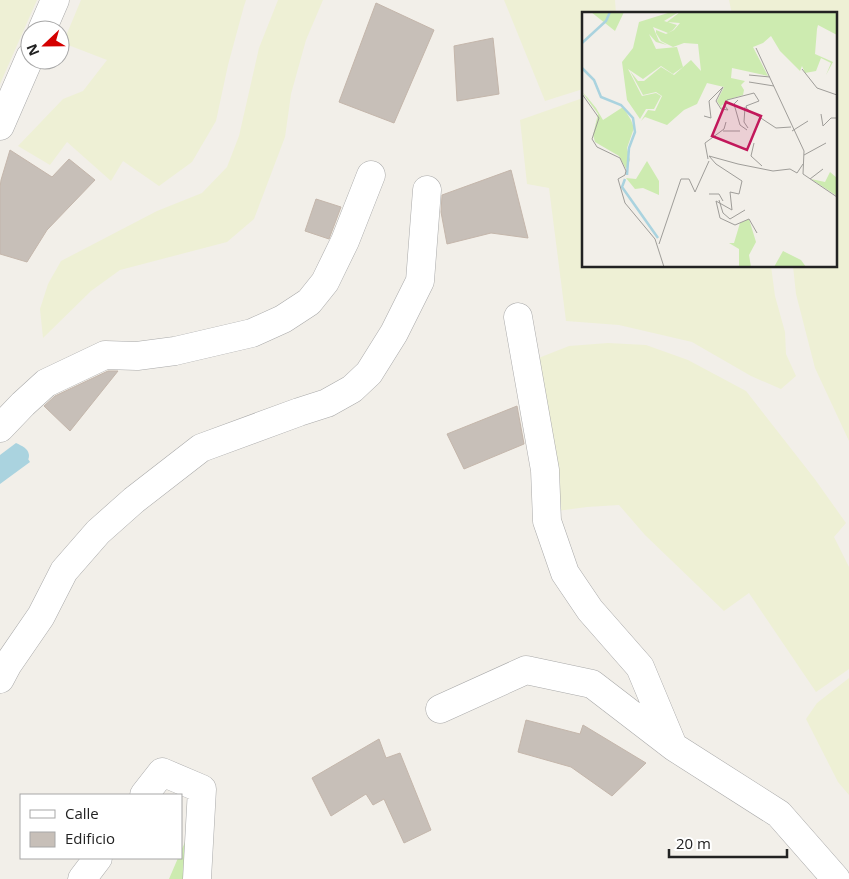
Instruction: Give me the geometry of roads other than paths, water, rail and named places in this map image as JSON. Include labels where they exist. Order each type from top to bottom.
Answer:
[{"type":"street","points":[[46,20],[55,0]]},
{"type":"street","points":[[0,126],[24,70]]},
{"type":"street","points":[[0,428],[46,383],[105,355],[137,356],[176,351],[252,333],[283,319],[310,302],[329,274],[345,241],[372,175]]},
{"type":"street","points":[[0,679],[41,616],[64,571],[98,532],[134,500],[201,448],[327,403],[352,389],[369,372],[394,333],[420,281],[427,190]]},
{"type":"street","points":[[518,317],[545,470],[547,521],[565,573],[590,610],[640,668],[674,747]]},
{"type":"street","points":[[440,709],[526,670],[592,684],[674,747],[779,814],[836,879]]},
{"type":"street","points":[[145,794],[162,772],[202,789],[197,879]]},
{"type":"street","points":[[82,879],[97,859]]},
{"type":"water","points":[[16,443],[27,451],[30,462],[0,484],[0,455]]}]
